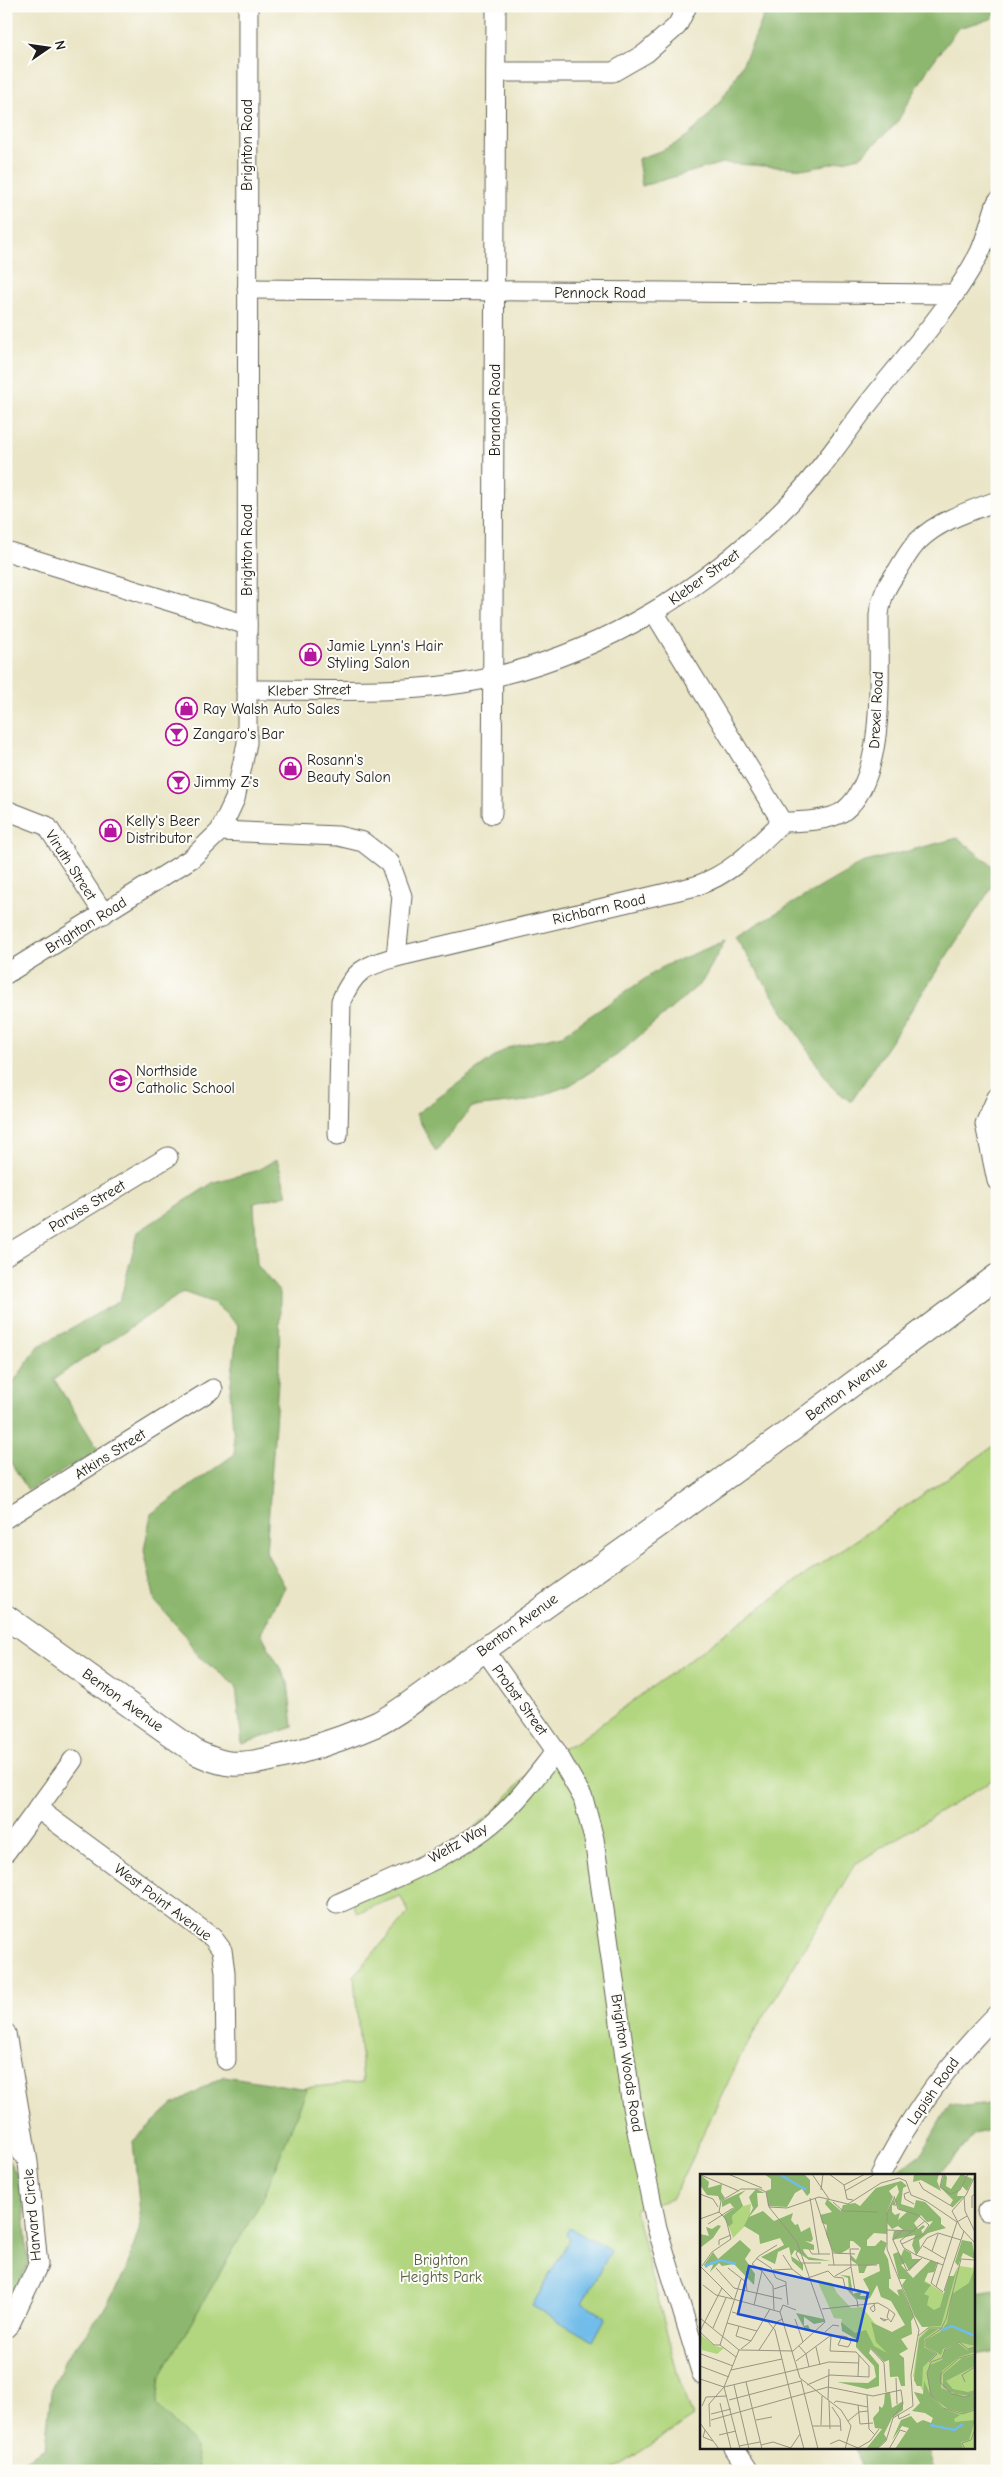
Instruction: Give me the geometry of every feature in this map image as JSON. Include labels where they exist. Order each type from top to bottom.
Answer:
[{"type":"main road","name":"Benton Avenue","points":[[6,1617],[197,1753],[227,1764],[267,1759],[324,1744],[378,1723],[431,1688],[779,1438],[997,1276]]},
{"type":"street","name":"Brighton Road","points":[[6,974],[192,858],[220,831],[235,799],[243,769],[248,743],[248,6]]},
{"type":"street","name":"Brandon Road","points":[[492,814],[496,6]]},
{"type":"street","points":[[496,72],[613,72],[646,53],[677,26],[687,6]]},
{"type":"street","name":"Kleber Street","points":[[247,690],[417,688],[493,677],[562,655],[654,612],[712,574],[792,501],[954,294],[980,251],[997,202]]},
{"type":"street","name":"Pennock Road","points":[[247,289],[954,294]]},
{"type":"street","name":"Drexel Road","points":[[782,822],[813,821],[845,811],[863,788],[872,764],[877,738],[881,598],[916,542],[929,531],[948,520],[997,501]]},
{"type":"street","points":[[6,551],[247,625]]},
{"type":"street","points":[[654,612],[782,822]]},
{"type":"street","name":"Viruth Street","points":[[6,810],[47,826],[104,914]]},
{"type":"street","name":"Richbarn Road","points":[[338,1135],[341,1001],[349,982],[366,967],[396,957],[715,880],[734,868],[782,822]]},
{"type":"street","points":[[220,831],[338,836],[363,842],[390,863],[402,896],[396,957]]},
{"type":"street","points":[[997,1097],[985,1124],[997,1181]]},
{"type":"street","name":"Parviss Street","points":[[6,1255],[168,1157]]},
{"type":"street","name":"Atkins Street","points":[[6,1518],[213,1389]]},
{"type":"street","name":"Probst Street","points":[[484,1649],[556,1751]]},
{"type":"street","name":"Weltz Way","points":[[336,1904],[398,1876],[472,1838],[511,1806],[556,1751]]},
{"type":"street","name":"Brighton Woods Road","points":[[556,1751],[583,1798],[594,1839],[632,2107],[657,2228],[697,2346],[700,2364]]},
{"type":"street","points":[[6,1852],[73,1760]]},
{"type":"street","name":"West Point Avenue","points":[[38,1808],[213,1938],[222,1950],[225,1972],[226,2060]]},
{"type":"street","name":"Lapish Road","points":[[881,2174],[912,2118],[934,2084],[962,2050],[997,2014]]},
{"type":"street","points":[[6,2033],[28,2162]]},
{"type":"street","name":"Harvard Circle","points":[[6,2131],[28,2162],[38,2265],[10,2324],[6,2328]]},
{"type":"street","points":[[735,2450],[749,2471]]},
{"type":"green space","points":[[767,6],[997,6],[997,13],[991,19],[958,28],[929,67],[896,124],[860,157],[808,169],[722,163],[642,186],[638,159],[677,143],[708,117],[721,100],[743,63]]},
{"type":"green space","points":[[958,838],[997,870],[997,879],[851,1102],[831,1086],[735,937],[862,863]]},
{"type":"green space","points":[[725,941],[702,982],[617,1055],[570,1085],[526,1101],[472,1107],[436,1152],[416,1114],[507,1048],[562,1035],[664,966]]},
{"type":"green space","points":[[277,1159],[287,1195],[254,1203],[257,1265],[280,1293],[279,1367],[266,1552],[285,1587],[261,1633],[288,1683],[293,1727],[242,1744],[236,1686],[198,1656],[184,1634],[155,1601],[144,1550],[151,1514],[235,1454],[230,1391],[238,1325],[214,1303],[183,1292],[54,1379],[99,1451],[28,1490],[6,1455],[6,1385],[15,1380],[39,1346],[120,1301],[138,1232],[214,1182],[256,1171]]},
{"type":"green space","name":"Brighton Heights Park","points":[[997,1444],[997,1777],[855,1864],[743,2051],[672,2199],[635,2210],[678,2376],[693,2417],[611,2471],[65,2471],[255,2093],[363,2082],[354,1976],[409,1912],[400,1896],[357,1913],[346,1887],[394,1870],[461,1838],[493,1813],[541,1759],[578,1741],[805,1575]]},
{"type":"green space","points":[[224,2076],[307,2089],[263,2198],[160,2377],[157,2405],[194,2444],[200,2471],[6,2471],[45,2448],[51,2392],[65,2360],[101,2314],[125,2273],[141,2224],[133,2141],[172,2105]]},
{"type":"green space","points":[[950,2103],[965,2107],[997,2103],[997,2128],[974,2134],[947,2166],[937,2174],[893,2174],[922,2153]]},
{"type":"green space","points":[[6,2156],[22,2184],[28,2265],[6,2310]]},
{"type":"green space","points":[[997,2290],[997,2351],[976,2355],[976,2293]]},
{"type":"green space","points":[[856,2450],[927,2450],[934,2471],[861,2471]]},
{"type":"water","points":[[570,2228],[611,2251],[582,2303],[606,2317],[593,2341],[532,2306],[570,2238],[566,2236]]},
{"type":"place","name":"Jamie Lynn's Hair Styling Salon","points":[[311,655]]},
{"type":"place","name":"Ray Walsh Auto Sales","points":[[187,709]]},
{"type":"place","name":"Zangaro's Bar","points":[[177,734]]},
{"type":"place","name":"Rosann's Beauty Salon","points":[[291,769]]},
{"type":"place","name":"Jimmy Z's","points":[[178,782]]},
{"type":"place","name":"Kelly's Beer Distributor","points":[[110,830]]},
{"type":"place","name":"Northside Catholic School","points":[[120,1080]]}]
